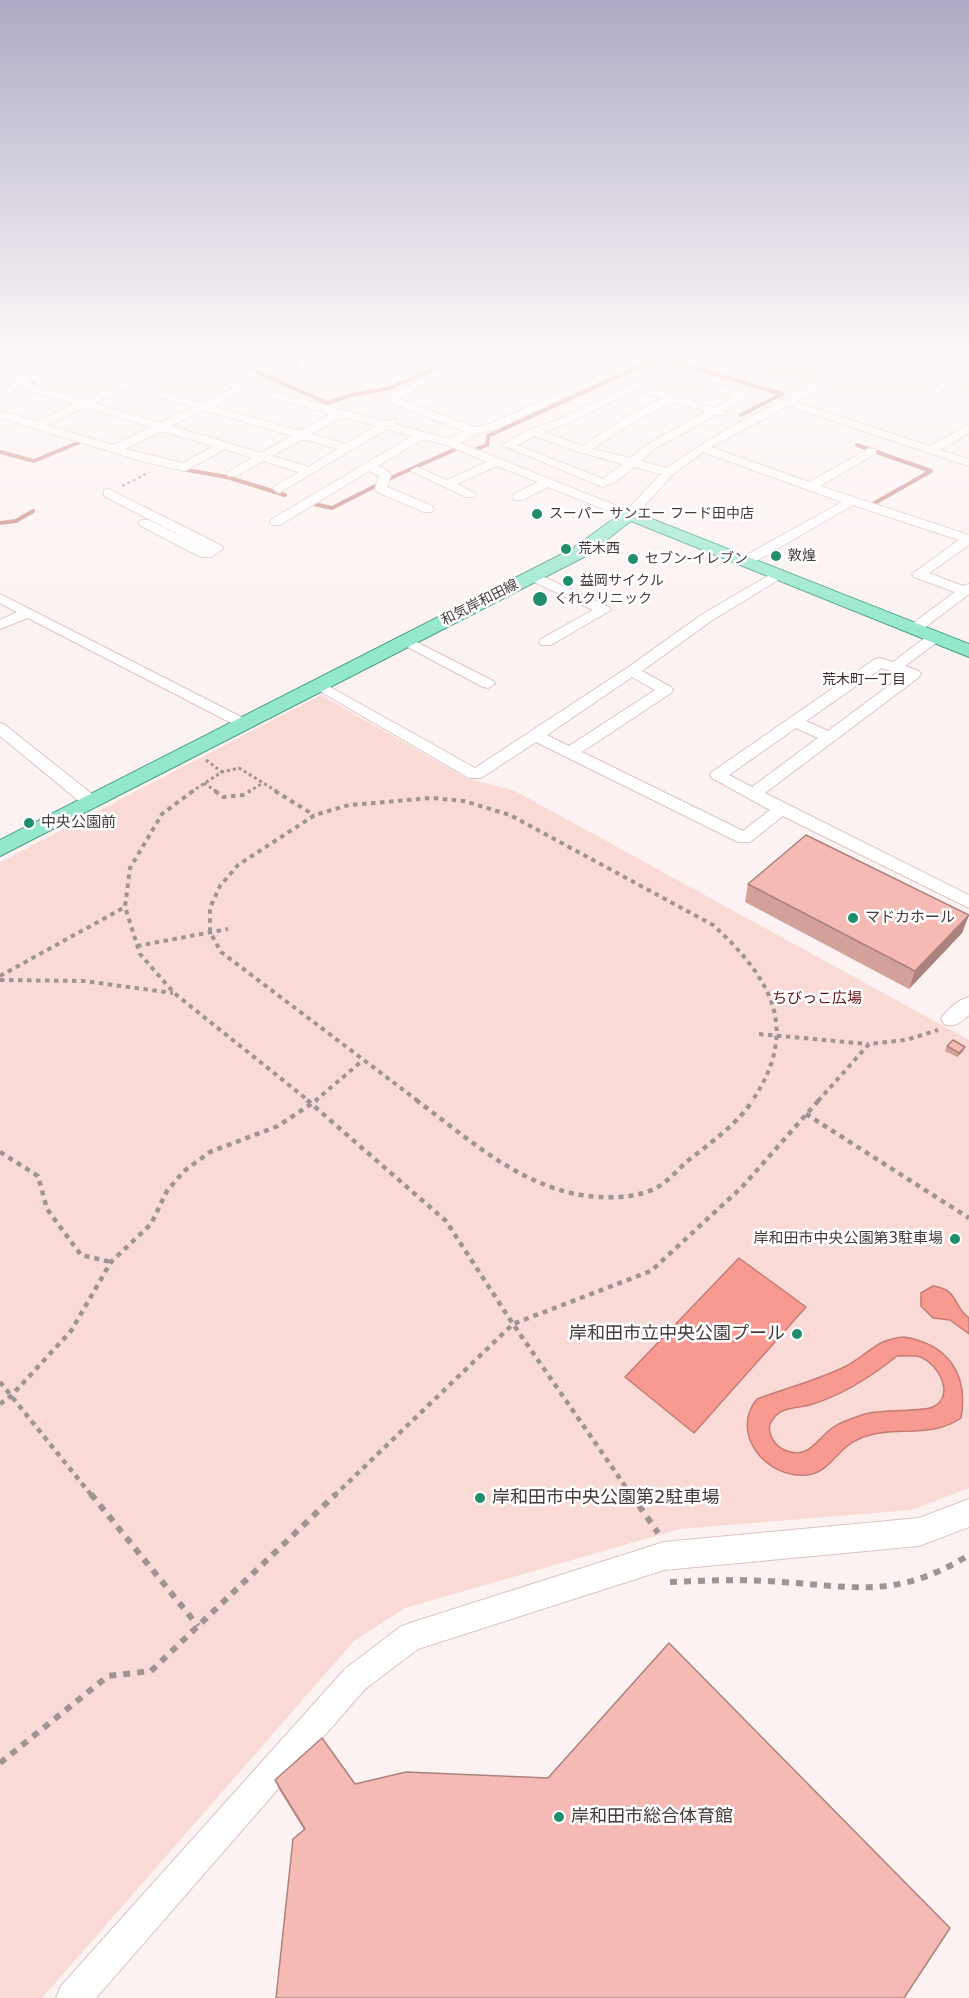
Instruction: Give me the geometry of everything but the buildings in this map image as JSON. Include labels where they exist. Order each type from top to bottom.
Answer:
[{"type":"main road","points":[[629,515],[969,651]]},
{"type":"main road","name":"和気岸和田線","points":[[0,849],[578,553],[629,515]]},
{"type":"street","points":[[128,453],[150,460],[185,466],[209,453]]},
{"type":"street","points":[[250,453],[309,471]]},
{"type":"street","points":[[232,474],[269,453]]},
{"type":"street","points":[[314,500],[279,489],[338,453]]},
{"type":"street","points":[[276,522],[392,453]]},
{"type":"street","points":[[478,453],[629,515],[669,472],[694,453]]},
{"type":"street","points":[[529,453],[603,483],[613,478],[643,453]]},
{"type":"street","points":[[595,453],[669,472]]},
{"type":"street","points":[[719,453],[852,501],[969,539]]},
{"type":"street","points":[[810,486],[868,453]]},
{"type":"street","points":[[940,453],[969,463]]},
{"type":"street","points":[[951,457],[959,453]]},
{"type":"street","points":[[448,484],[498,461]]},
{"type":"street","points":[[369,467],[382,472],[385,476],[381,489],[428,509]]},
{"type":"street","points":[[417,471],[470,494]]},
{"type":"street","points":[[518,497],[549,482]]},
{"type":"street","points":[[108,493],[218,549],[206,554],[145,523],[156,518]]},
{"type":"street","points":[[746,561],[852,501]]},
{"type":"street","points":[[967,590],[919,574],[969,539]]},
{"type":"street","points":[[318,686],[475,775],[632,671],[706,618],[778,574]]},
{"type":"street","points":[[533,576],[604,610],[546,642]]},
{"type":"street","points":[[914,629],[967,590]]},
{"type":"street","points":[[0,598],[244,724]]},
{"type":"street","points":[[0,615],[23,610]]},
{"type":"street","points":[[0,625],[23,610]]},
{"type":"street","points":[[896,666],[935,638]]},
{"type":"street","points":[[407,641],[488,684]]},
{"type":"street","points":[[753,794],[914,674],[880,662],[718,775],[753,794],[782,809],[969,902]]},
{"type":"street","points":[[570,752],[666,690],[632,671]]},
{"type":"street","points":[[795,721],[830,738]]},
{"type":"street","points":[[0,728],[91,802]]},
{"type":"street","points":[[535,735],[744,838],[782,809]]},
{"type":"street","points":[[951,1019],[969,1004]]},
{"type":"street","points":[[72,1998],[355,1679],[410,1637],[664,1556],[919,1532],[969,1513]]},
{"type":"path","points":[[108,493],[151,472]]},
{"type":"path","points":[[200,757],[222,772]]},
{"type":"path","points":[[315,815],[239,768],[222,772],[162,814],[130,868],[125,907],[140,954],[174,993],[312,1104],[446,1221],[513,1324],[658,1533]]},
{"type":"path","points":[[204,783],[223,797],[243,795],[263,783]]},
{"type":"path","points":[[432,798],[464,801],[510,815],[713,925],[754,967],[774,1008],[778,1036],[774,1058],[764,1080],[744,1112],[658,1187],[624,1197],[592,1197],[551,1188],[519,1174],[362,1060],[220,952],[210,932],[210,908],[220,886],[238,865],[315,815],[349,806],[432,798]]},
{"type":"path","points":[[0,978],[125,907]]},
{"type":"path","points":[[137,946],[228,929]]},
{"type":"path","points":[[0,978],[84,981],[174,993]]},
{"type":"path","points":[[759,1034],[869,1044],[906,1040],[938,1031],[951,1019]]},
{"type":"path","points":[[0,1762],[108,1676],[152,1671],[513,1324],[651,1271],[742,1187],[869,1044]]},
{"type":"path","points":[[0,1404],[11,1396],[70,1331],[111,1262],[151,1224],[167,1191],[184,1171],[210,1152],[250,1139],[278,1126],[312,1104],[362,1060]]},
{"type":"path","points":[[806,1114],[969,1218]]},
{"type":"path","points":[[0,1152],[38,1176],[47,1209],[81,1255],[111,1262]]},
{"type":"path","points":[[0,1382],[198,1626]]},
{"type":"path","points":[[670,1582],[766,1581],[852,1589],[887,1588],[954,1566],[969,1555]]},
{"type":"green space","name":"ちびっこ広場","points":[[321,695],[466,778],[515,791],[969,1040],[969,1488],[912,1510],[680,1529],[405,1608],[354,1641],[42,1998],[0,1998],[0,862]]},
{"type":"shaded area","points":[[739,1258],[806,1307],[694,1433],[625,1377]]},
{"type":"shaded area","points":[[933,1286],[942,1288],[952,1295],[969,1318],[969,1334],[950,1320],[933,1318],[921,1306],[921,1293]]},
{"type":"shaded area","points":[[904,1337],[932,1346],[952,1363],[962,1387],[961,1418],[949,1425],[937,1428],[884,1432],[859,1439],[845,1448],[822,1470],[807,1475],[778,1470],[756,1451],[747,1426],[749,1412],[757,1399],[832,1373],[851,1364],[885,1341]],"holes":[[[897,1356],[920,1357],[933,1366],[944,1388],[940,1402],[928,1409],[873,1412],[848,1420],[832,1428],[812,1447],[801,1452],[785,1450],[774,1442],[770,1426],[771,1421],[780,1412],[810,1405],[834,1396],[856,1385]]]},
{"type":"waterway","points":[[5,453],[34,461],[53,453]]},
{"type":"waterway","points":[[314,504],[332,508],[447,453]]},
{"type":"waterway","points":[[873,504],[931,471],[880,453]]},
{"type":"waterway","points":[[181,469],[227,477],[285,495]]},
{"type":"waterway","points":[[0,523],[16,521],[33,511]]},
{"type":"place","name":"スーパー サンエー フード田中店","points":[[537,514]]},
{"type":"place","name":"荒木西","points":[[566,549]]},
{"type":"place","name":"敦煌","points":[[776,556]]},
{"type":"place","name":"セブン-イレブン","points":[[633,559]]},
{"type":"place","name":"益岡サイクル","points":[[568,581]]},
{"type":"place","name":"くれクリニック","points":[[540,599]]},
{"type":"place","name":"中央公園前","points":[[29,823]]},
{"type":"place","name":"マドカホール","points":[[853,918]]},
{"type":"place","name":"岸和田市中央公園第3駐車場","points":[[955,1239]]},
{"type":"place","name":"岸和田市立中央公園プール","points":[[797,1334]]},
{"type":"place","name":"岸和田市中央公園第2駐車場","points":[[480,1498]]},
{"type":"place","name":"岸和田市総合体育館","points":[[559,1817]]},
{"type":"district","name":"荒木町一丁目","points":[[864,680]]}]
